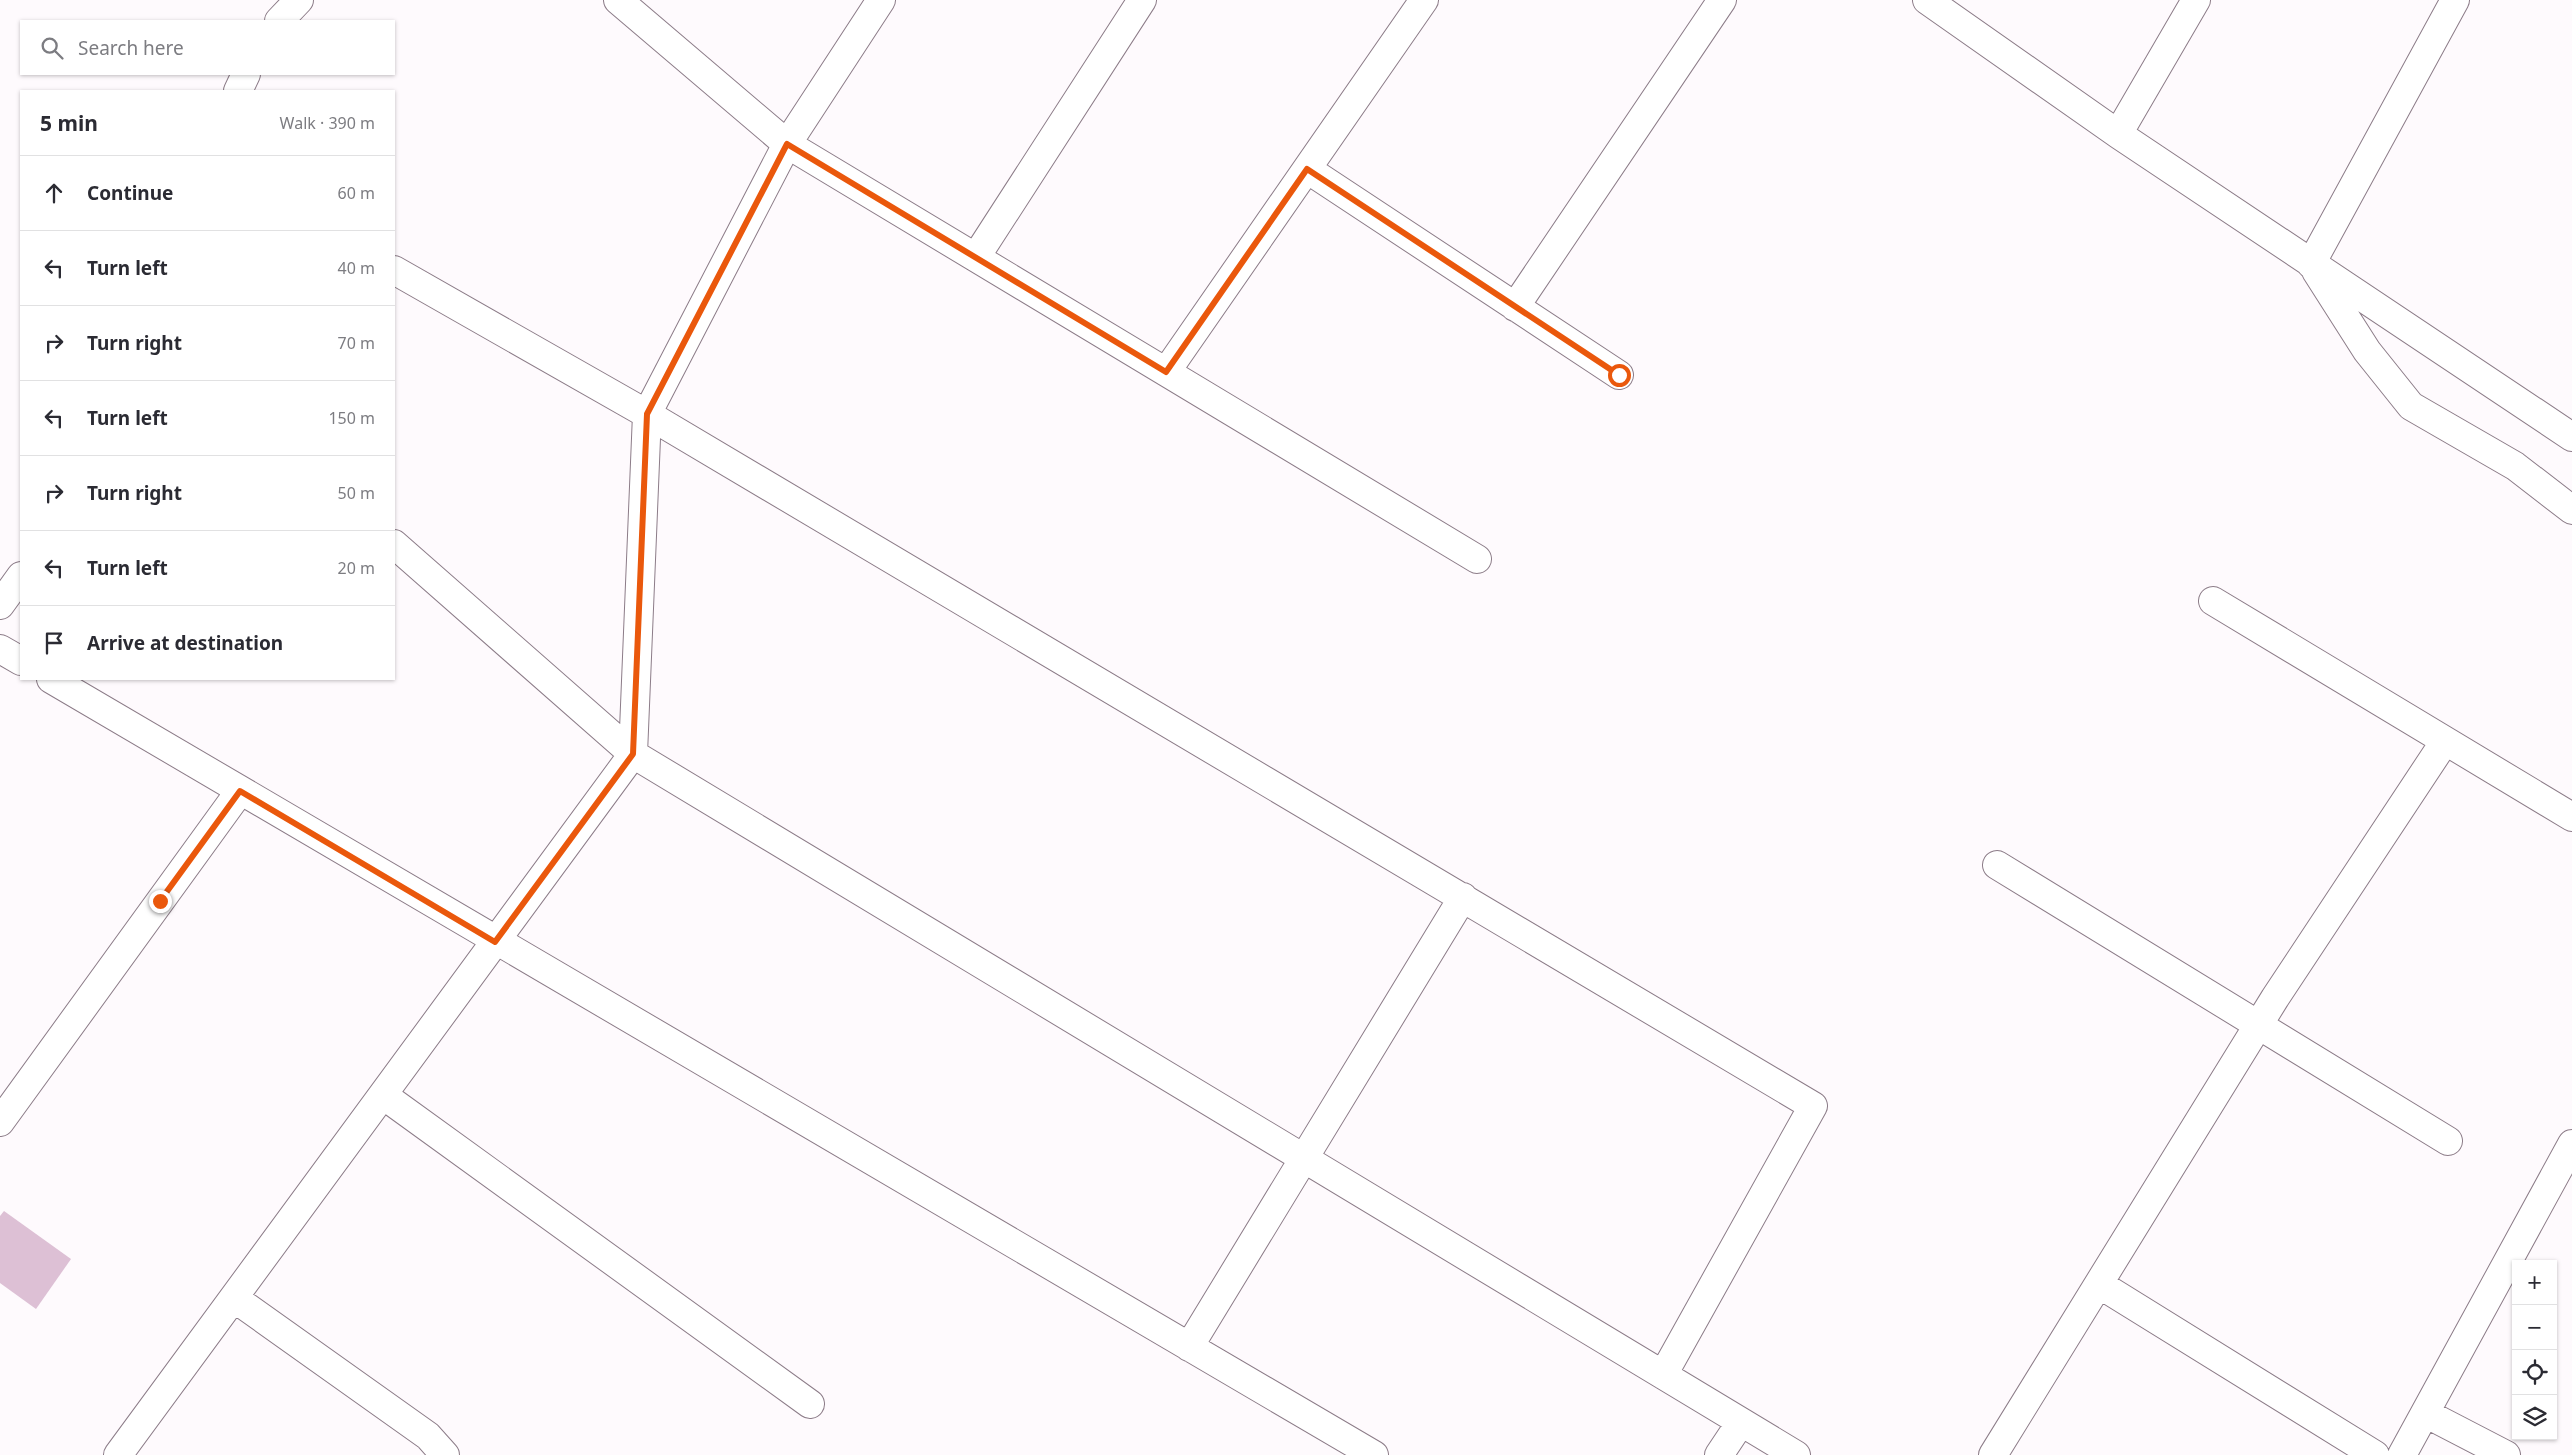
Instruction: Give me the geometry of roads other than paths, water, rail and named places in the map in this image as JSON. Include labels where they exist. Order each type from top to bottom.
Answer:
[{"type":"street","points":[[280,20],[298,0]]},
{"type":"street","points":[[618,0],[787,144],[1477,559]]},
{"type":"street","points":[[118,1455],[633,754],[647,414],[787,144],[881,0]]},
{"type":"street","points":[[976,257],[1142,0]]},
{"type":"street","points":[[1166,372],[1424,0]]},
{"type":"street","points":[[1515,307],[1722,0]]},
{"type":"street","points":[[1927,0],[2118,134],[2572,437]]},
{"type":"street","points":[[2118,134],[2196,0]]},
{"type":"street","points":[[2311,264],[2455,0]]},
{"type":"street","points":[[238,90],[246,75]]},
{"type":"street","points":[[1307,169],[1619,375]]},
{"type":"street","points":[[2311,264],[2367,351],[2412,406],[2515,466],[2572,510]]},
{"type":"street","points":[[395,271],[647,414],[1813,1106],[1663,1375]]},
{"type":"street","points":[[395,545],[633,754],[1796,1455]]},
{"type":"street","points":[[0,605],[20,577]]},
{"type":"street","points":[[2213,601],[2572,817]]},
{"type":"street","points":[[0,649],[20,660]]},
{"type":"street","points":[[53,680],[495,942],[1374,1455]]},
{"type":"street","points":[[1993,1455],[2258,1024],[2445,741]]},
{"type":"street","points":[[0,1122],[240,791]]},
{"type":"street","points":[[1997,864],[2448,1141]]},
{"type":"street","points":[[1188,1347],[1463,898]]},
{"type":"street","points":[[382,1095],[810,1404]]},
{"type":"street","points":[[2402,1455],[2572,1144]]},
{"type":"street","points":[[2099,1284],[2375,1455]]},
{"type":"street","points":[[234,1298],[428,1436],[444,1455]]},
{"type":"street","points":[[2425,1413],[2506,1455]]},
{"type":"street","points":[[1719,1455],[1741,1422]]}]
